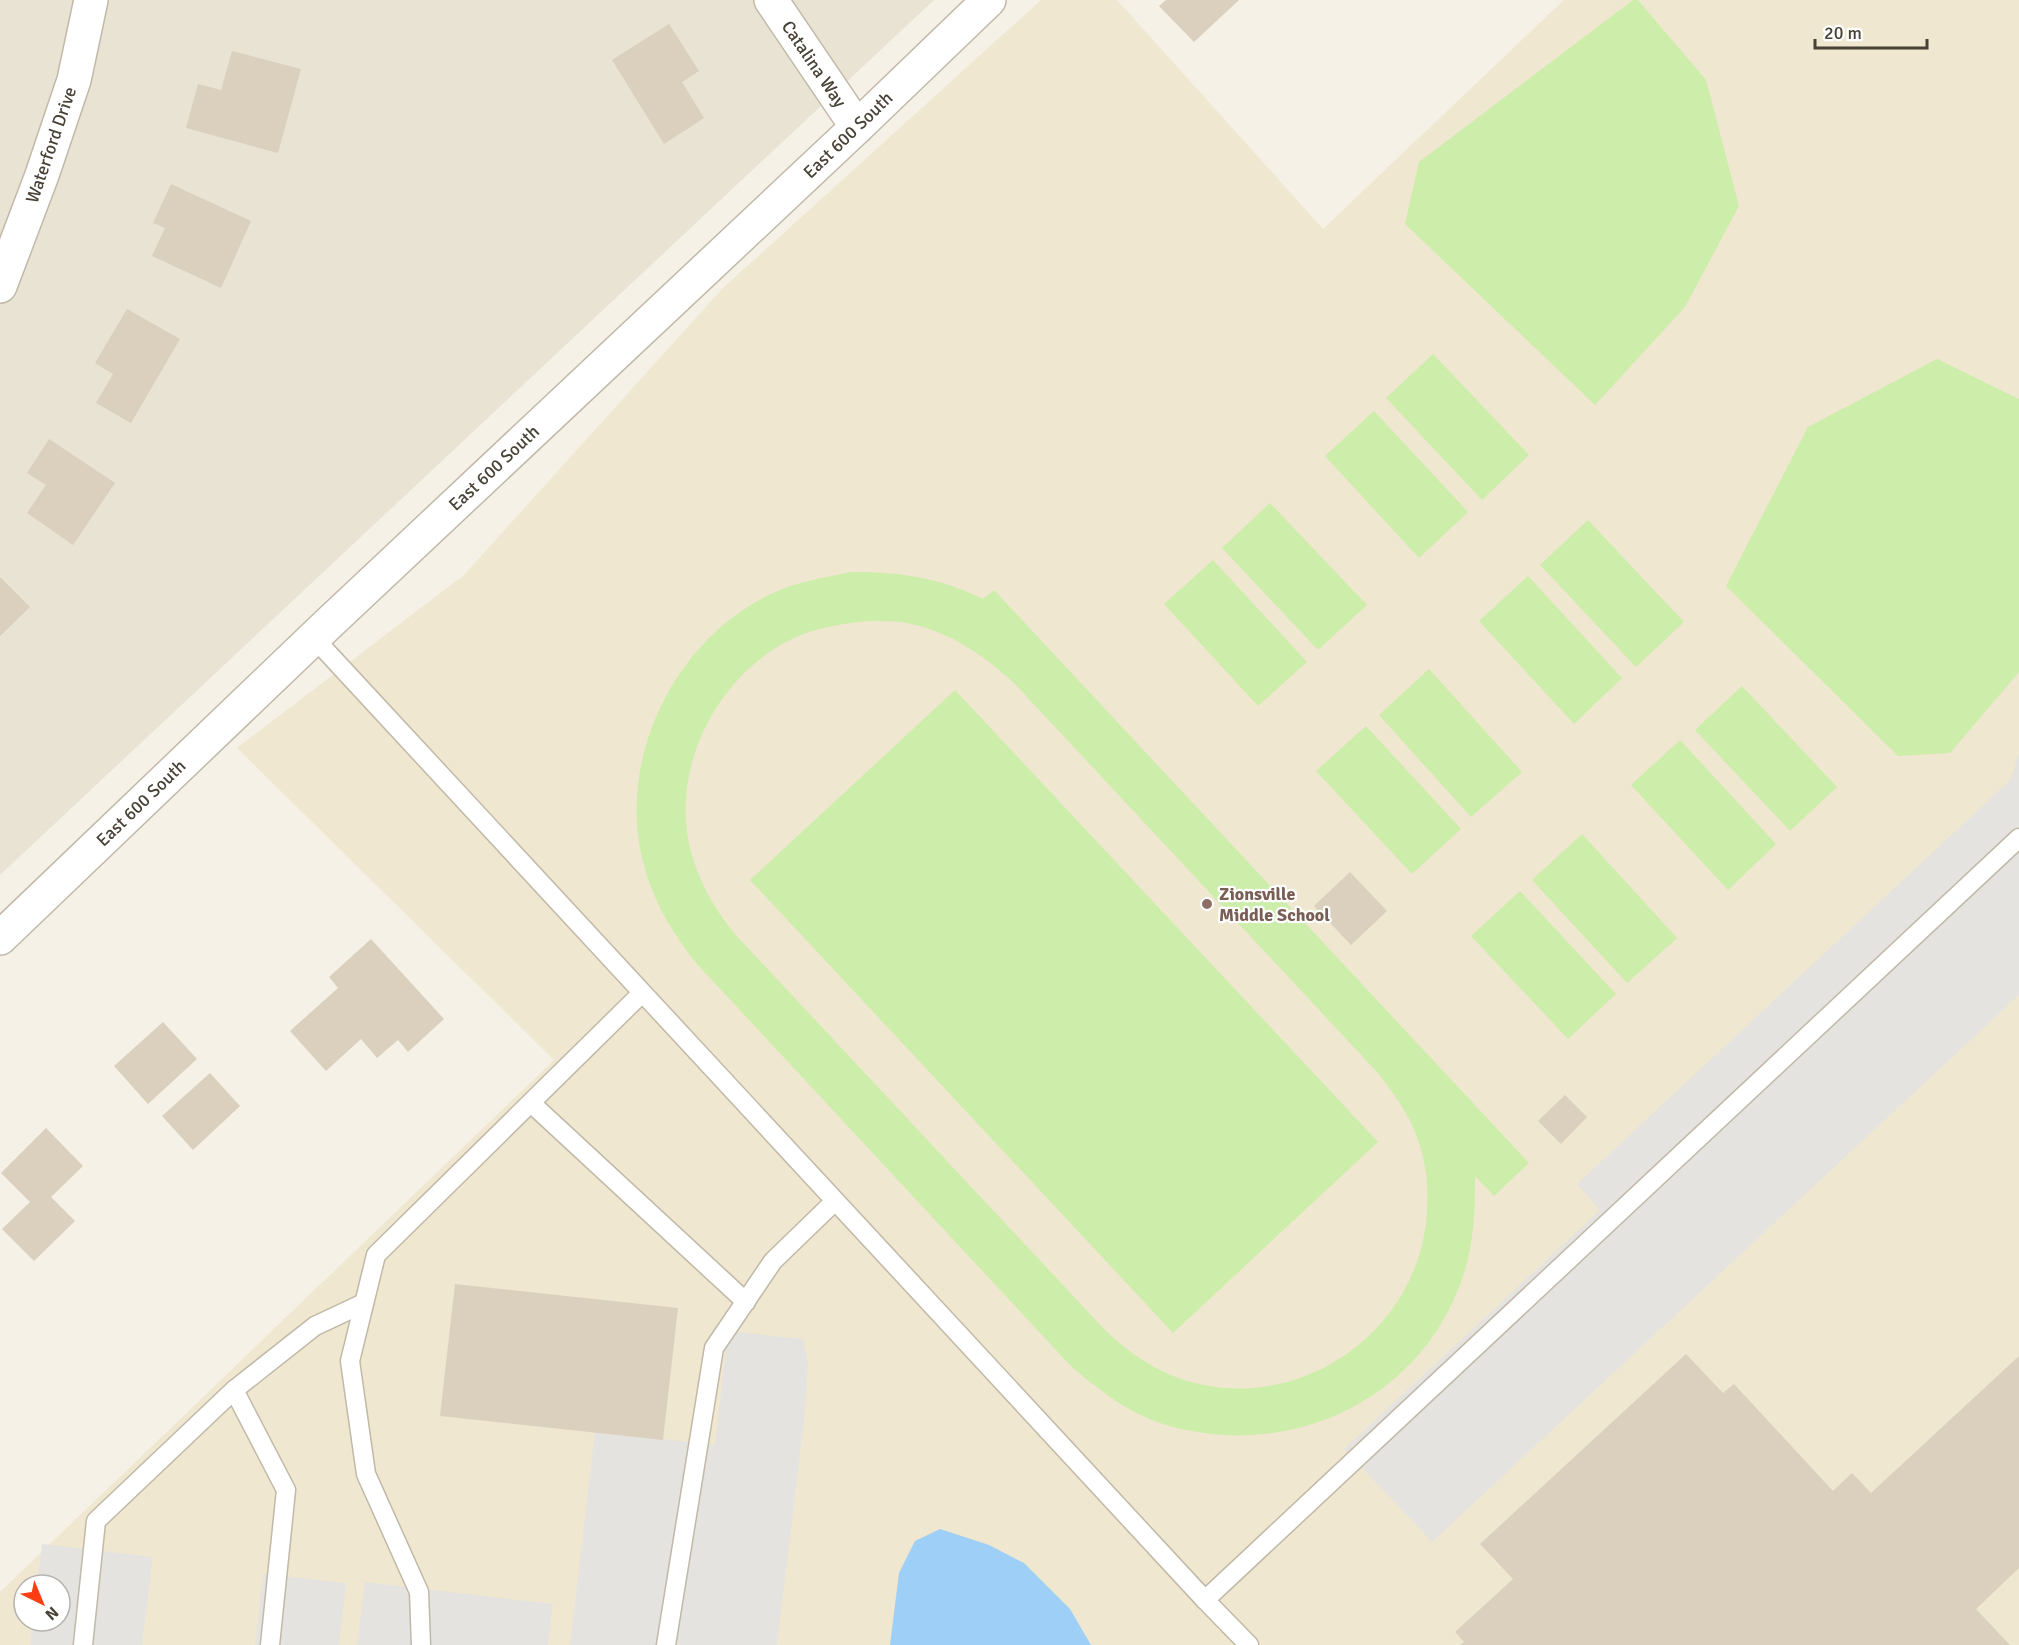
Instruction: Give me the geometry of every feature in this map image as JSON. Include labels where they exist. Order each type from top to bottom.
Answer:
[{"type":"street","name":"Waterford Drive","points":[[0,286],[42,175],[74,80],[91,0]]},
{"type":"street","name":"Catalina Way","points":[[771,0],[857,127]]},
{"type":"street","name":"East 600 South","points":[[0,938],[989,0]]},
{"type":"lane","points":[[314,638],[1249,1645]]},
{"type":"lane","points":[[1205,1600],[2019,838]]},
{"type":"lane","points":[[421,1645],[419,1592],[366,1474],[350,1361],[376,1255],[642,993]]},
{"type":"lane","points":[[531,1103],[746,1302]]},
{"type":"lane","points":[[666,1645],[714,1348],[773,1261],[835,1201]]},
{"type":"lane","points":[[83,1645],[96,1521],[234,1390],[315,1326],[364,1303]]},
{"type":"lane","points":[[234,1390],[286,1490],[270,1645]]},
{"type":"shaded area","points":[[0,0],[934,0],[0,875]]},
{"type":"shaded area","name":"Zionsville Middle School","points":[[1041,0],[1117,0],[1323,229],[1564,0],[2019,0],[2019,1645],[0,1645],[0,1592],[12,1580],[12,1633],[72,1633],[72,1573],[20,1573],[554,1060],[237,748],[464,575],[722,289]]},
{"type":"shaded area","points":[[2019,753],[2019,995],[1432,1542],[1344,1449],[1600,1210],[1577,1184],[2007,783]]},
{"type":"shaded area","points":[[728,1331],[803,1339],[808,1365],[804,1421],[777,1645],[570,1645],[595,1431],[715,1445]]},
{"type":"shaded area","points":[[42,1544],[153,1557],[142,1645],[30,1645],[31,1633],[72,1633],[72,1573],[38,1573]]},
{"type":"shaded area","points":[[263,1574],[346,1583],[339,1645],[255,1645]]},
{"type":"shaded area","points":[[365,1582],[553,1604],[548,1645],[357,1645]]},
{"type":"green space","points":[[1633,0],[1638,0],[1706,80],[1739,206],[1685,307],[1595,405],[1405,224],[1419,162]]},
{"type":"green space","points":[[1433,354],[1529,455],[1482,500],[1386,398]]},
{"type":"green space","points":[[1937,359],[2019,399],[2019,672],[1950,753],[1898,756],[1726,586],[1808,427]]},
{"type":"green space","points":[[1374,411],[1468,512],[1419,558],[1325,456]]},
{"type":"green space","points":[[1270,503],[1367,605],[1318,650],[1222,548]]},
{"type":"green space","points":[[1588,520],[1684,622],[1636,667],[1540,565]]},
{"type":"green space","points":[[1213,560],[1307,662],[1258,706],[1164,604]]},
{"type":"green space","points":[[851,572],[918,577],[983,599],[994,590],[1529,1163],[1494,1196],[1475,1176],[1471,1241],[1462,1279],[1442,1322],[1414,1359],[1381,1389],[1342,1412],[1300,1428],[1256,1435],[1209,1434],[1163,1424],[1136,1413],[1112,1398],[1068,1363],[697,964],[680,942],[649,882],[637,828],[638,786],[646,745],[662,705],[683,669],[711,637],[743,610],[780,590]],"holes":[[[873,621],[917,625],[948,636],[976,652],[1014,683],[1377,1072],[1405,1111],[1422,1151],[1425,1165],[1427,1208],[1424,1236],[1410,1278],[1388,1315],[1358,1345],[1323,1368],[1283,1383],[1241,1389],[1198,1384],[1156,1368],[1129,1351],[1105,1330],[733,932],[719,912],[693,860],[686,815],[688,782],[696,750],[709,720],[728,692],[750,667],[777,647],[806,633],[845,624]]]},
{"type":"green space","points":[[1528,576],[1622,678],[1574,724],[1479,621]]},
{"type":"green space","points":[[1429,669],[1522,772],[1471,817],[1379,715]]},
{"type":"green space","points":[[1742,686],[1837,787],[1790,831],[1695,730]]},
{"type":"green space","points":[[955,690],[1378,1142],[1173,1333],[750,880]]},
{"type":"green space","points":[[1366,726],[1461,829],[1412,874],[1316,771]]},
{"type":"green space","points":[[1680,740],[1776,844],[1728,890],[1631,785]]},
{"type":"green space","points":[[1582,834],[1677,938],[1627,983],[1532,880]]},
{"type":"green space","points":[[1520,891],[1616,994],[1568,1039],[1471,936]]},
{"type":"water","points":[[940,1529],[989,1545],[1024,1563],[1070,1609],[1091,1645],[890,1645],[899,1573],[915,1541]]},
{"type":"building","points":[[1166,0],[1239,0],[1194,42],[1159,6]]},
{"type":"building","points":[[669,24],[699,71],[682,82],[704,118],[664,144],[612,60]]},
{"type":"building","points":[[232,51],[301,69],[278,153],[186,128],[198,84],[221,90]]},
{"type":"building","points":[[171,184],[251,221],[221,288],[152,256],[165,228],[153,223]]},
{"type":"building","points":[[127,309],[180,339],[131,423],[96,403],[113,374],[95,363]]},
{"type":"building","points":[[49,439],[115,483],[73,545],[27,513],[46,485],[27,473]]},
{"type":"building","points":[[0,577],[30,607],[0,636]]},
{"type":"building","points":[[1350,872],[1387,911],[1351,945],[1314,906]]},
{"type":"building","points":[[371,939],[444,1019],[408,1052],[398,1040],[377,1058],[361,1039],[326,1071],[290,1031],[338,988],[329,977]]},
{"type":"building","points":[[163,1022],[197,1059],[148,1104],[114,1066]]},
{"type":"building","points":[[210,1073],[240,1106],[193,1150],[162,1116]]},
{"type":"building","points":[[1565,1095],[1587,1117],[1561,1144],[1538,1121]]},
{"type":"building","points":[[46,1128],[83,1166],[51,1197],[75,1221],[34,1261],[2,1229],[30,1202],[1,1173]]},
{"type":"building","points":[[455,1284],[678,1308],[663,1440],[440,1416]]},
{"type":"building","points":[[1686,1354],[1723,1393],[1734,1384],[1833,1491],[1852,1473],[1871,1493],[2019,1356],[2019,1568],[1976,1609],[2010,1645],[1460,1645],[1464,1642],[1455,1632],[1513,1579],[1480,1544]]},
{"type":"place","name":"Zionsville Middle School","points":[[1207,904]]}]
